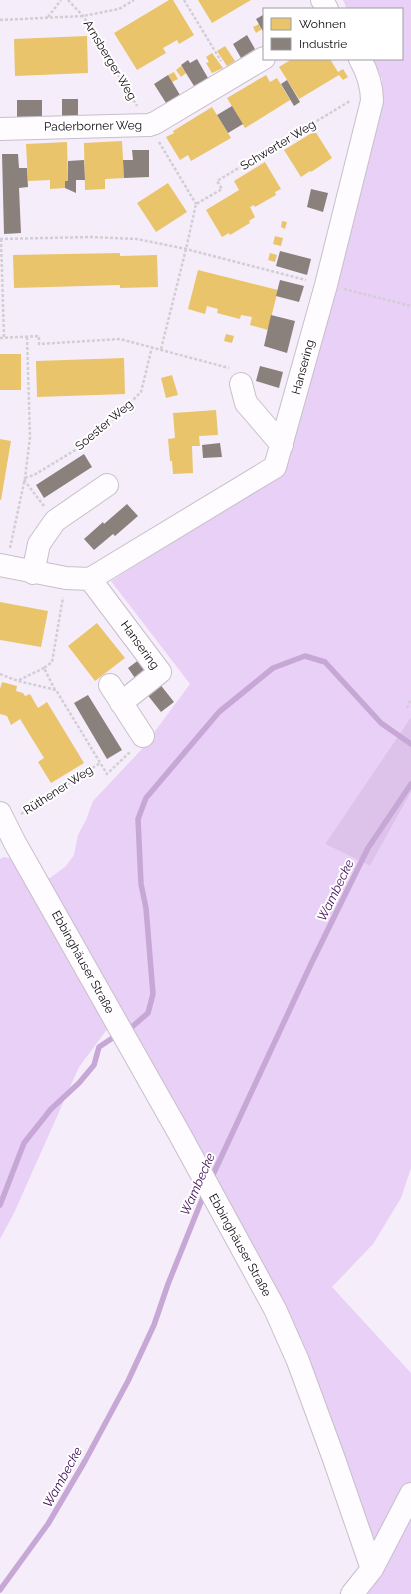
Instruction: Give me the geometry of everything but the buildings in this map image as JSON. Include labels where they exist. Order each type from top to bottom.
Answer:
[{"type":"street","name":"Paderborner Weg","points":[[0,129],[155,124],[263,59]]},
{"type":"street","name":"Hansering","points":[[122,703],[160,672],[90,579],[275,467],[326,285],[370,108],[372,88],[368,72],[361,60]]},
{"type":"street","points":[[241,384],[246,403],[282,444]]},
{"type":"street","points":[[32,573],[39,544],[55,521],[108,485]]},
{"type":"street","points":[[3,565],[32,573],[66,578],[90,579]]},
{"type":"street","points":[[110,685],[143,736]]},
{"type":"street","name":"Ebbinghäuser Straße","points":[[3,818],[15,843],[208,1185],[275,1309],[298,1361],[372,1569]]},
{"type":"street","points":[[352,1594],[372,1569],[411,1494]]},
{"type":"path","points":[[48,18],[61,0]]},
{"type":"path","name":"Arnsberger Weg","points":[[68,0],[83,16],[149,125]]},
{"type":"path","name":"Arnsberger Weg","points":[[0,20],[83,16],[119,9],[134,0]]},
{"type":"path","points":[[184,0],[231,78]]},
{"type":"path","name":"Schwerter Weg","points":[[196,204],[222,189],[217,181],[372,88]]},
{"type":"path","points":[[149,125],[196,204],[161,349]]},
{"type":"path","points":[[4,338],[1,239],[91,237],[137,239],[186,249],[411,306]]},
{"type":"path","points":[[0,338],[39,336],[39,344],[120,339],[237,370],[241,384]]},
{"type":"path","points":[[3,565],[24,479],[30,437],[27,337]]},
{"type":"path","name":"Soester Weg","points":[[24,479],[34,475],[82,446],[116,417],[141,392],[152,347]]},
{"type":"path","points":[[24,479],[55,521]]},
{"type":"path","points":[[18,681],[44,668],[52,662],[66,578]]},
{"type":"path","name":"Rüthener Weg","points":[[3,818],[100,763],[44,668]]},
{"type":"path","points":[[0,674],[18,681],[56,690]]},
{"type":"path","points":[[406,708],[411,699]]},
{"type":"path","points":[[100,763],[107,774],[134,749],[143,736]]},
{"type":"shaded area","points":[[343,0],[411,0],[411,717],[325,844],[370,866],[411,792],[411,1168],[401,1198],[373,1244],[332,1287],[411,1373],[411,1594],[339,1594],[362,1566],[280,1332],[111,1024],[79,1067],[14,1213],[0,1239],[0,859],[4,857],[16,860],[36,888],[65,867],[74,855],[78,835],[86,820],[93,801],[141,750],[190,684],[111,581],[240,500],[286,468],[381,104],[382,79],[373,60],[403,60],[403,8],[347,8]]},
{"type":"shaded area","points":[[411,717],[411,792],[370,866],[325,844]]},
{"type":"waterway","name":"Wambecke","points":[[125,1030],[133,1026],[148,1013],[153,994],[146,908],[141,884],[138,819],[146,798],[219,712],[273,668],[305,656],[325,662],[381,723],[411,744]]},
{"type":"waterway","name":"Wambecke","points":[[211,1179],[311,964],[368,848],[411,784]]},
{"type":"waterway","name":"Wambecke","points":[[0,1205],[24,1143],[51,1109],[79,1083],[94,1065],[99,1047],[117,1035]]},
{"type":"waterway","name":"Wambecke","points":[[0,1590],[48,1524],[85,1461],[128,1381],[154,1325],[168,1284],[205,1192]]}]
